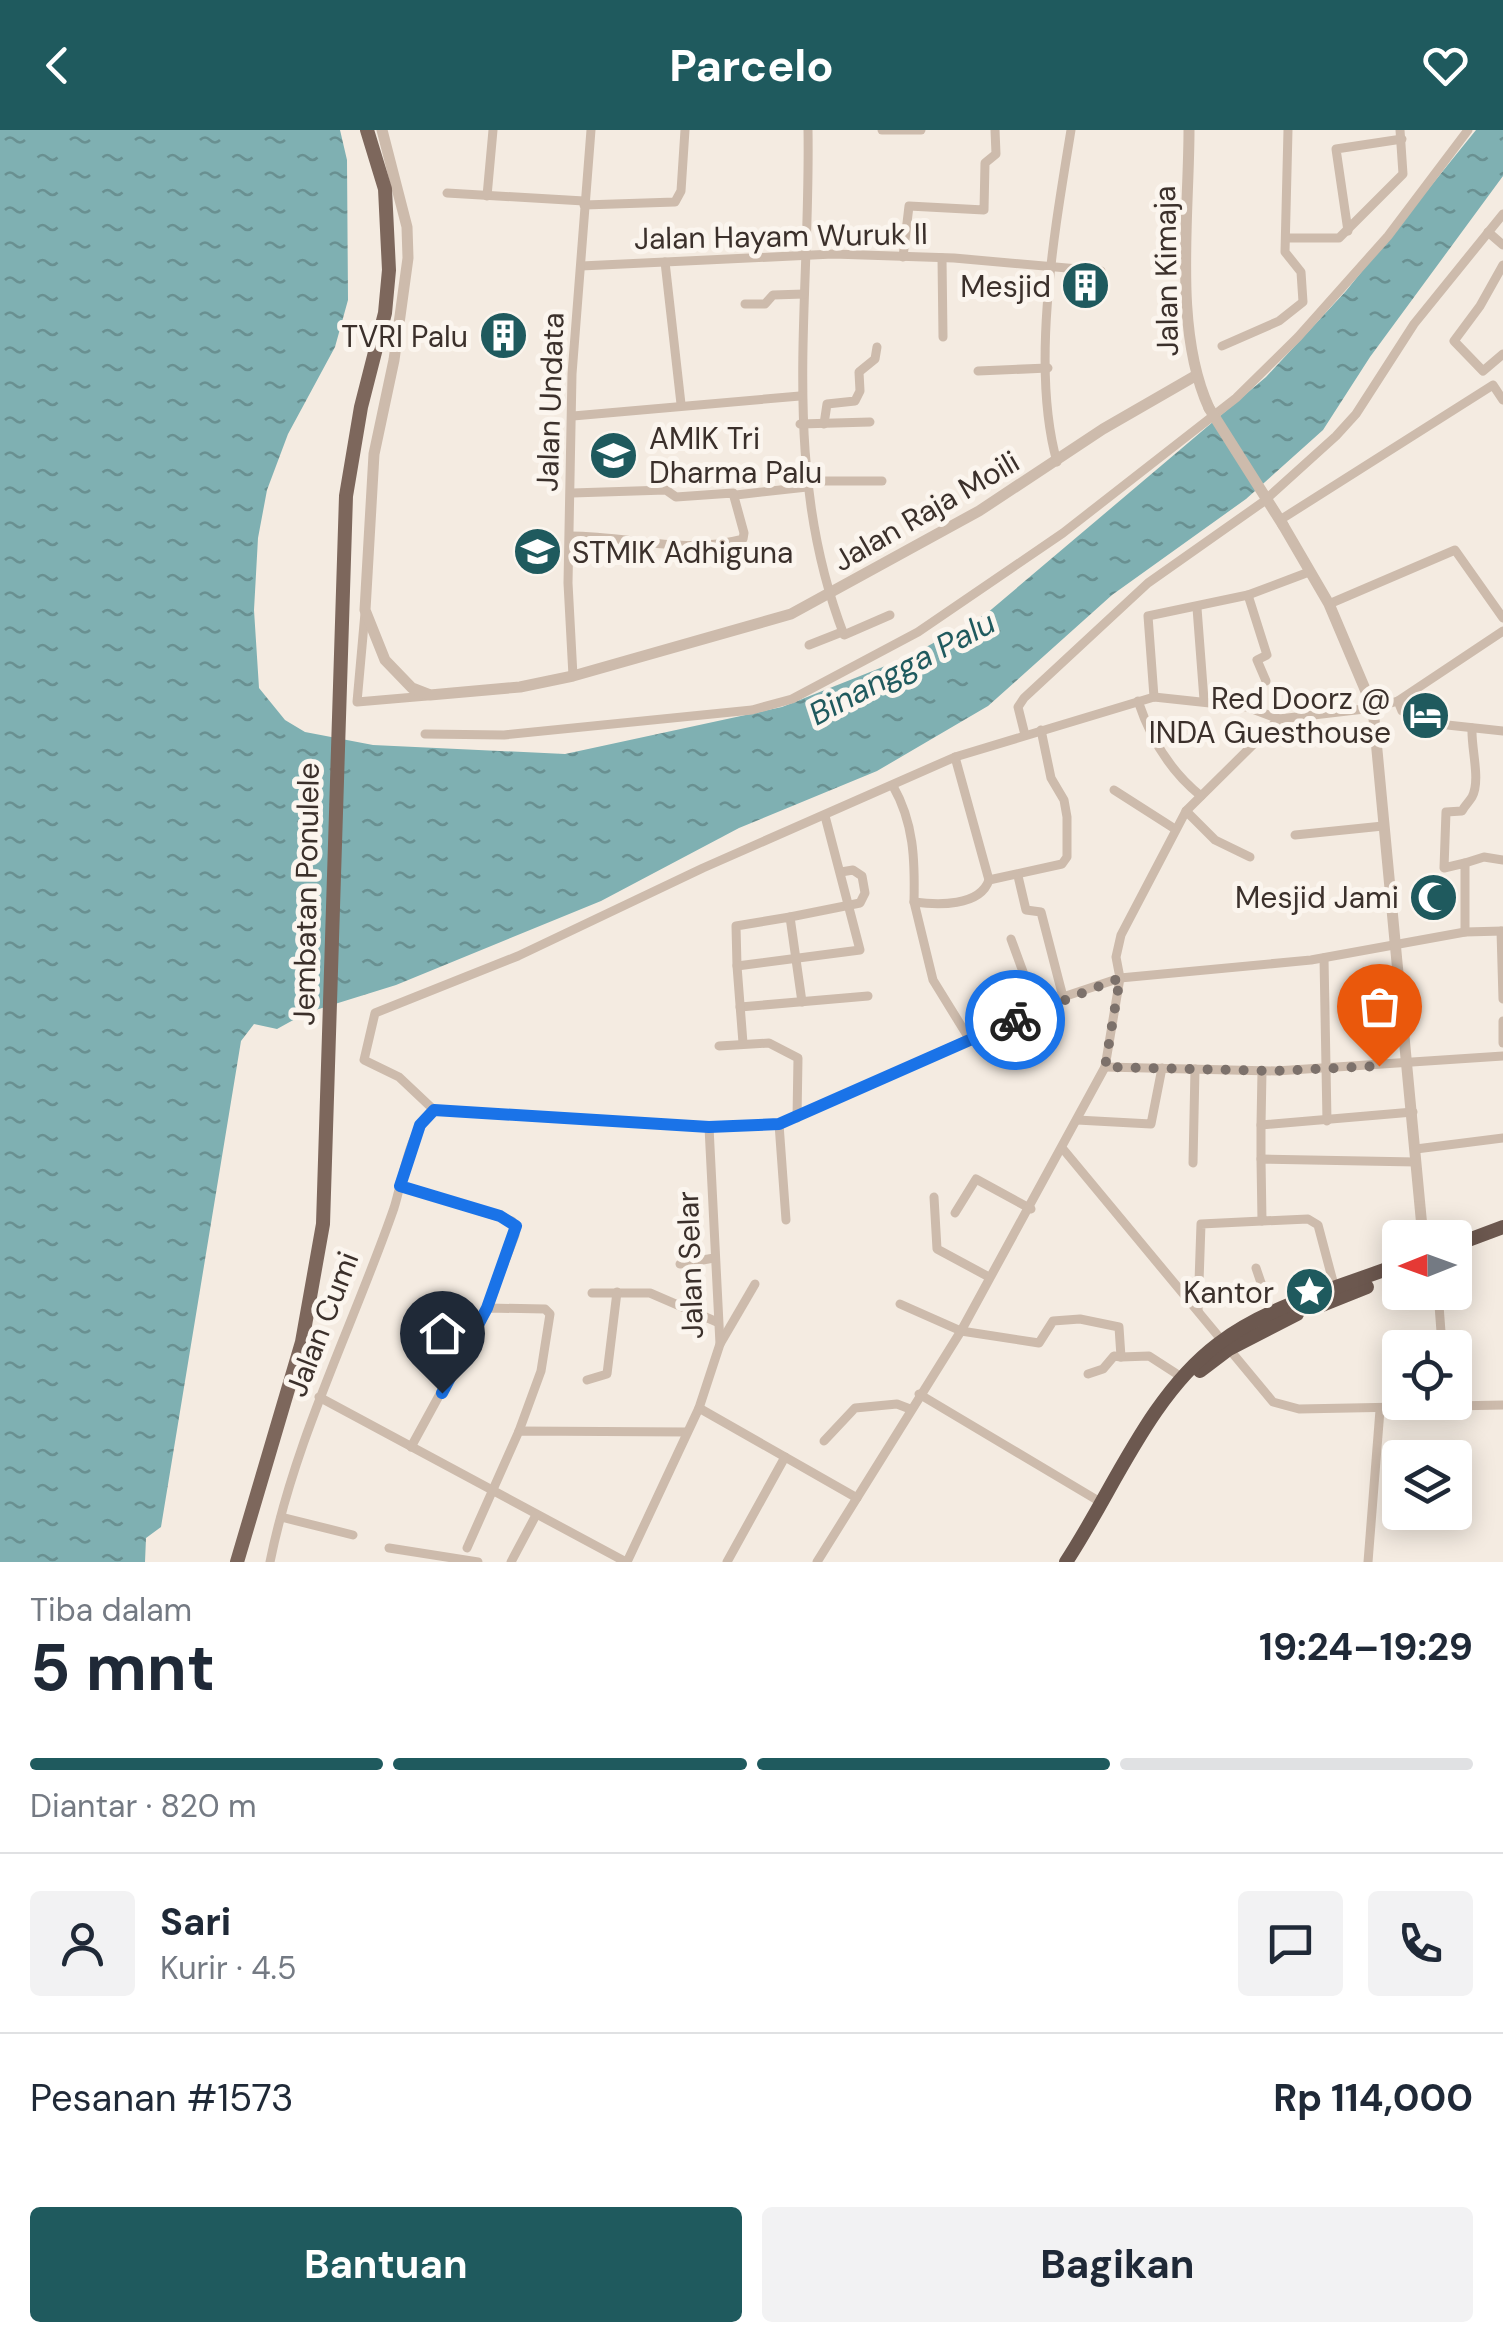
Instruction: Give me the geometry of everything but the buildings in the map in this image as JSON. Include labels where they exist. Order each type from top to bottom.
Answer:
[{"type":"highway","points":[[1472,1239],[1503,1227]]},
{"type":"highway","points":[[1066,1562],[1155,1416],[1183,1378],[1272,1315],[1382,1271]]},
{"type":"highway","points":[[1076,1562],[1178,1397],[1226,1345],[1382,1280]]},
{"type":"main road","name":"Jembatan Ponulele","points":[[237,1562],[302,1342],[323,1224],[332,1059],[336,730],[346,496],[361,407],[385,313],[389,270],[385,189],[367,130]]},
{"type":"street","points":[[382,130],[406,227],[408,258],[394,360],[374,454],[358,702],[430,696]]},
{"type":"street","points":[[487,196],[493,130]]},
{"type":"street","name":"Jalan Undata","points":[[573,676],[573,416],[591,130]]},
{"type":"street","points":[[447,194],[584,203],[675,202],[681,191],[685,130]]},
{"type":"street","points":[[808,130],[800,396],[806,484],[829,597],[844,636],[890,616]]},
{"type":"street","points":[[882,130],[921,130]]},
{"type":"street","points":[[904,257],[909,206],[984,210],[985,163],[996,154],[996,130]]},
{"type":"street","points":[[1057,462],[1050,438],[1050,267],[1071,130]]},
{"type":"street","points":[[1180,130],[1189,130]]},
{"type":"street","name":"Jalan Kimaja","points":[[1189,130],[1189,319],[1194,376],[1209,408],[1329,604],[1374,708],[1421,1220]]},
{"type":"street","points":[[1222,346],[1279,320],[1303,303],[1302,274],[1286,252],[1288,130]]},
{"type":"street","points":[[425,734],[504,736],[752,710],[792,700],[877,655],[1064,533],[1236,398],[1329,303],[1468,130]]},
{"type":"street","points":[[1348,231],[1336,149],[1401,135],[1404,174],[1420,192]]},
{"type":"street","points":[[1286,238],[1329,240],[1348,231],[1404,174]]},
{"type":"street","points":[[1025,735],[1019,703],[1148,583],[1262,502],[1336,436],[1356,414],[1414,324],[1503,214]]},
{"type":"street","points":[[1488,232],[1503,245]]},
{"type":"street","name":"Jalan Hayam Wuruk II","points":[[581,266],[904,257],[1102,271]]},
{"type":"street","points":[[942,258],[942,337]]},
{"type":"street","points":[[665,262],[682,404]]},
{"type":"street","points":[[1503,265],[1454,341],[1503,400]]},
{"type":"street","points":[[745,304],[766,304],[773,295],[804,294]]},
{"type":"street","points":[[824,424],[827,404],[855,401],[860,391],[860,372],[875,359],[877,347]]},
{"type":"street","points":[[1482,372],[1503,354]]},
{"type":"street","points":[[978,372],[1048,368]]},
{"type":"street","name":"Jalan Raja Moili","points":[[430,696],[502,690],[573,676],[757,627],[829,597],[1194,376]]},
{"type":"street","points":[[1282,523],[1493,386]]},
{"type":"street","points":[[573,416],[800,396]]},
{"type":"street","points":[[800,424],[870,422]]},
{"type":"street","points":[[572,492],[666,490],[676,497],[736,495],[806,484],[882,480]]},
{"type":"street","points":[[570,536],[625,537],[674,548],[743,539],[736,495]]},
{"type":"street","points":[[1329,604],[1458,551],[1503,618]]},
{"type":"street","points":[[1154,697],[1146,618],[1248,595],[1309,572]]},
{"type":"street","points":[[1248,595],[1268,655],[1257,660],[1266,681]]},
{"type":"street","points":[[1197,608],[1204,700]]},
{"type":"street","points":[[365,610],[384,660],[412,688],[430,696]]},
{"type":"street","points":[[1503,631],[1398,701],[1374,708],[1279,718],[1204,700],[1154,697],[955,757],[703,868],[518,956],[376,1013],[364,1060],[399,1077],[434,1110],[709,1127],[779,1124],[1063,997],[1120,978],[1324,958],[1466,932],[1502,931],[1503,998]]},
{"type":"street","points":[[809,646],[842,632]]},
{"type":"street","points":[[1138,700],[1148,730],[1177,775],[1201,796]]},
{"type":"street","points":[[1398,701],[1402,712],[1422,720],[1503,731]]},
{"type":"street","points":[[818,1562],[961,1331],[1031,1209],[1105,1067],[1120,978],[1116,957],[1121,935],[1176,827],[1185,812],[1279,718]]},
{"type":"street","points":[[1472,728],[1470,760],[1476,772],[1472,799],[1462,810],[1446,812],[1444,868],[1484,857],[1503,860]]},
{"type":"street","points":[[989,880],[1062,864],[1067,857],[1064,800],[1051,778],[1042,730]]},
{"type":"street","points":[[914,902],[947,904],[976,896],[986,890],[989,880],[955,757]]},
{"type":"street","points":[[893,786],[909,822],[915,855],[914,902],[934,980],[970,1040]]},
{"type":"street","points":[[1114,790],[1176,827]]},
{"type":"street","points":[[1185,812],[1215,840],[1250,856]]},
{"type":"street","points":[[737,966],[860,952],[825,816]]},
{"type":"street","points":[[1295,836],[1383,826]]},
{"type":"street","points":[[1465,864],[1466,932]]},
{"type":"street","points":[[742,1043],[736,926],[850,907],[863,899],[864,881],[856,871],[840,872]]},
{"type":"street","points":[[1018,876],[1026,910],[1041,912],[1063,997]]},
{"type":"street","points":[[790,917],[802,1002]]},
{"type":"street","points":[[1011,939],[1037,1010]]},
{"type":"street","points":[[1324,958],[1327,1121]]},
{"type":"street","points":[[740,1008],[868,996]]},
{"type":"street","points":[[1503,1021],[1503,1043]]},
{"type":"street","points":[[719,1046],[772,1044],[798,1058],[797,1118]]},
{"type":"street","points":[[1105,1067],[1262,1071],[1503,1056]]},
{"type":"street","points":[[1077,1120],[1151,1124],[1162,1068]]},
{"type":"street","points":[[1193,1163],[1195,1069]]},
{"type":"street","points":[[1262,1071],[1262,1221]]},
{"type":"street","name":"Jalan Cumi","points":[[270,1562],[319,1397],[420,1125],[434,1110]]},
{"type":"street","points":[[1260,1124],[1413,1112]]},
{"type":"street","points":[[779,1124],[786,1220]]},
{"type":"street","name":"Jalan Selar","points":[[626,1562],[699,1408],[720,1344],[709,1127]]},
{"type":"street","points":[[1261,1158],[1416,1155],[1503,1138]]},
{"type":"street","points":[[1063,1149],[1262,1392],[1285,1408],[1500,1407]]},
{"type":"street","points":[[955,1214],[976,1179],[1031,1209]]},
{"type":"street","points":[[400,1186],[512,1222],[515,1235],[487,1308],[411,1448]]},
{"type":"street","points":[[934,1197],[937,1250],[990,1276]]},
{"type":"street","points":[[1198,1311],[1201,1224],[1308,1219],[1318,1225],[1335,1289]]},
{"type":"street","points":[[680,1264],[714,1258]]},
{"type":"street","points":[[1256,1268],[1272,1315]]},
{"type":"street","points":[[720,1344],[755,1284]]},
{"type":"street","points":[[587,1380],[606,1374],[617,1292]]},
{"type":"street","points":[[592,1293],[660,1295],[717,1322]]},
{"type":"street","points":[[900,1304],[961,1331],[1042,1342],[1050,1322],[1090,1320],[1119,1327],[1121,1357]]},
{"type":"street","points":[[467,1548],[519,1430],[540,1371],[550,1314],[545,1310],[487,1308]]},
{"type":"street","points":[[1088,1374],[1103,1368],[1114,1356],[1154,1358],[1183,1378]]},
{"type":"street","points":[[919,1394],[1102,1503]]},
{"type":"street","points":[[319,1397],[626,1562]]},
{"type":"street","points":[[824,1441],[856,1408],[897,1404],[910,1409]]},
{"type":"street","points":[[699,1408],[857,1498]]},
{"type":"street","points":[[1368,1562],[1380,1410]]},
{"type":"street","points":[[519,1430],[688,1432]]},
{"type":"street","points":[[727,1562],[786,1457]]},
{"type":"street","points":[[512,1562],[536,1515]]},
{"type":"street","points":[[281,1517],[354,1535]]},
{"type":"street","points":[[389,1548],[478,1562]]},
{"type":"water","name":"Binangga Palu","points":[[0,130],[340,130],[347,160],[348,300],[335,347],[288,434],[267,490],[258,538],[254,610],[259,688],[285,720],[305,732],[373,745],[565,754],[782,707],[908,657],[986,614],[1266,377],[1346,291],[1476,130],[1503,130],[1503,176],[1370,357],[1323,430],[1246,499],[1112,595],[988,706],[877,771],[739,828],[601,901],[396,985],[306,1013],[277,1029],[254,1024],[241,1041],[161,1527],[146,1538],[145,1562],[0,1562]]},
{"type":"way so far","points":[[1015,1020],[1063,997],[1120,978],[1105,1067],[1276,1071],[1379,1066]]},
{"type":"place","name":"Mesjid","points":[[1086,286]]},
{"type":"place","name":"TVRI Palu","points":[[503,336]]},
{"type":"place","name":"AMIK Tri Dharma Palu","points":[[614,455]]},
{"type":"place","name":"STMIK Adhiguna","points":[[537,552]]},
{"type":"place","name":"Red Doorz @ INDA Guesthouse","points":[[1426,715]]},
{"type":"place","name":"Mesjid Jami","points":[[1434,897]]},
{"type":"place","name":"Kantor","points":[[1309,1292]]},
{"type":"route","points":[[442,1393],[487,1308],[516,1226],[500,1216],[400,1186],[420,1125],[434,1110],[709,1127],[779,1124],[1015,1020]]}]
